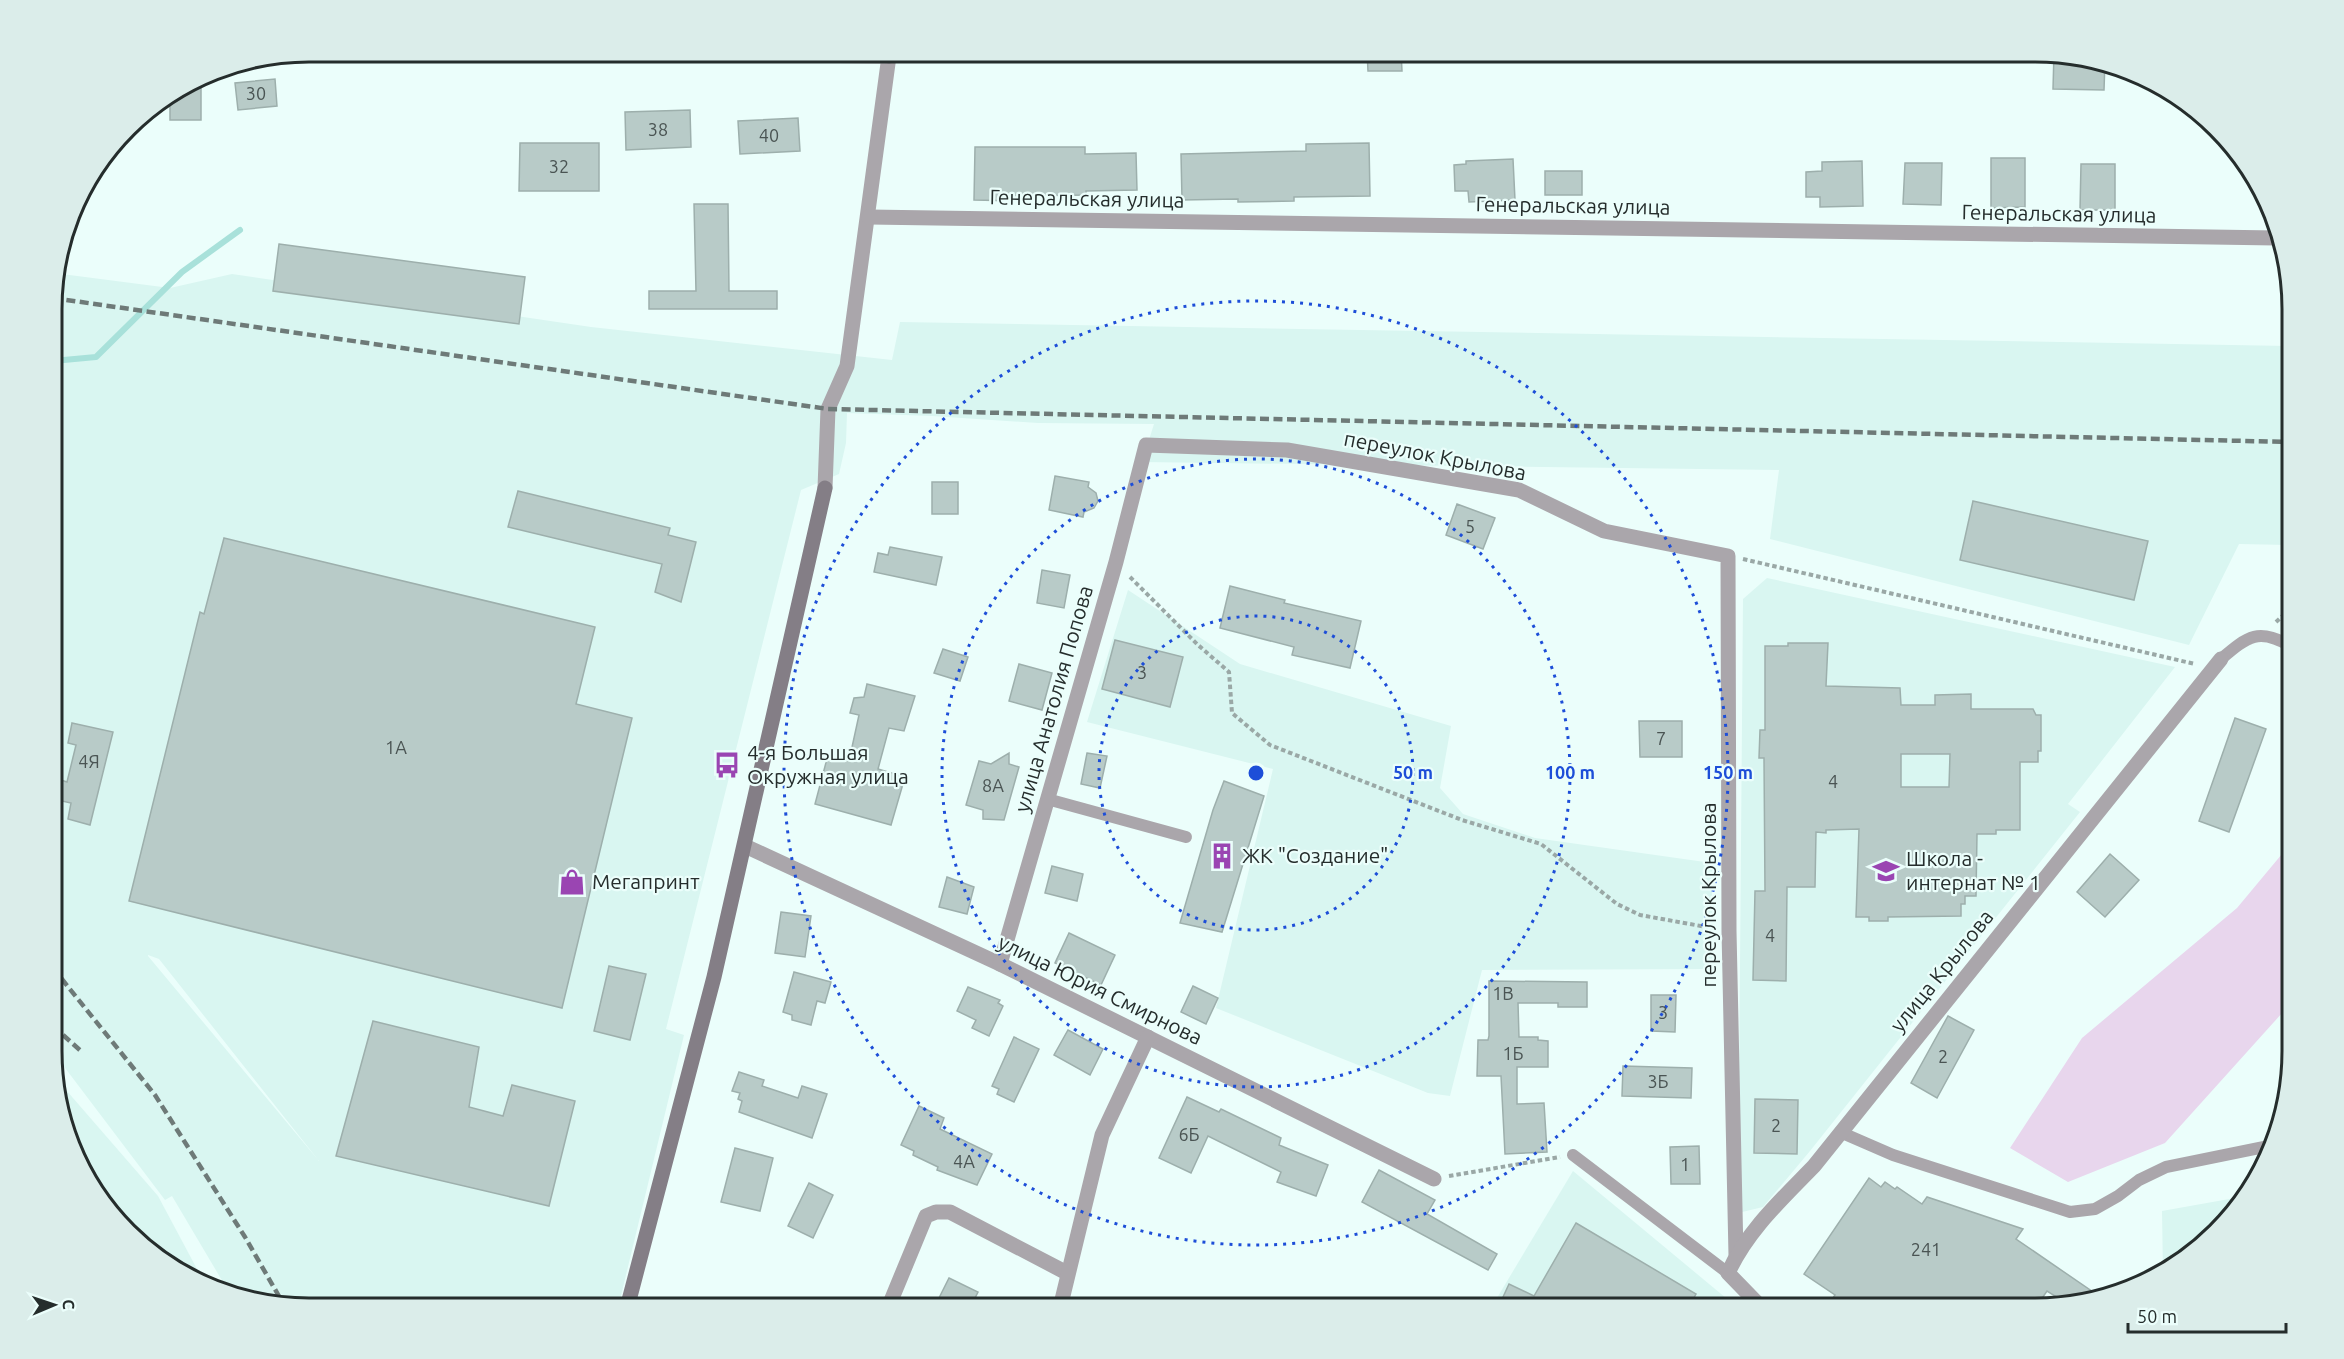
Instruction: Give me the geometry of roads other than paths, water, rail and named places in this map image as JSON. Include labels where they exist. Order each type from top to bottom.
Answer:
[{"type":"street","points":[[630,1298],[714,977],[825,488],[828,409],[847,366],[869,217],[888,62]]},
{"type":"street","name":"Генеральская улица","points":[[869,217],[2272,238]]},
{"type":"street","name":"переулок Крылова","points":[[1146,445],[1287,450],[1519,490],[1604,531],[1728,556],[1729,931],[1736,1255]]},
{"type":"street","name":"улица Анатолия Попова","points":[[1000,964],[1116,562],[1146,445]]},
{"type":"street","name":"улица Крылова","points":[[1728,1274],[1736,1255],[1754,1229],[1814,1166],[2218,664]]},
{"type":"street","name":"улица Юрия Смирнова","points":[[745,846],[1000,964],[1434,1179]]},
{"type":"street","points":[[1062,1298],[1102,1136],[1148,1037]]},
{"type":"street","points":[[892,1298],[926,1216],[936,1212],[950,1212],[1067,1273]]},
{"type":"street","points":[[1728,1274],[1751,1298]]},
{"type":"lane","points":[[2218,664],[2246,638],[2261,634],[2282,643]]},
{"type":"lane","points":[[1047,799],[1186,837]]},
{"type":"lane","points":[[1840,1132],[1893,1155],[2070,1212],[2095,1209],[2118,1196],[2139,1180],[2166,1167],[2263,1147]]},
{"type":"lane","points":[[1573,1155],[1728,1274]]},
{"type":"waterway","points":[[62,360],[96,357],[182,272],[240,230]]},
{"type":"railway","points":[[62,299],[828,409],[2282,442]]},
{"type":"railway","points":[[62,979],[155,1095],[245,1237],[278,1295]]},
{"type":"railway","points":[[62,1034],[82,1052]]},
{"type":"place","name":"4-я Большая Окружная улица","points":[[727,765]]},
{"type":"place","name":"ЖК \"Создание\"","points":[[1222,856]]},
{"type":"place","name":"Школа - интернат № 1","points":[[1886,871]]},
{"type":"place","name":"Мегапринт","points":[[572,882]]}]
